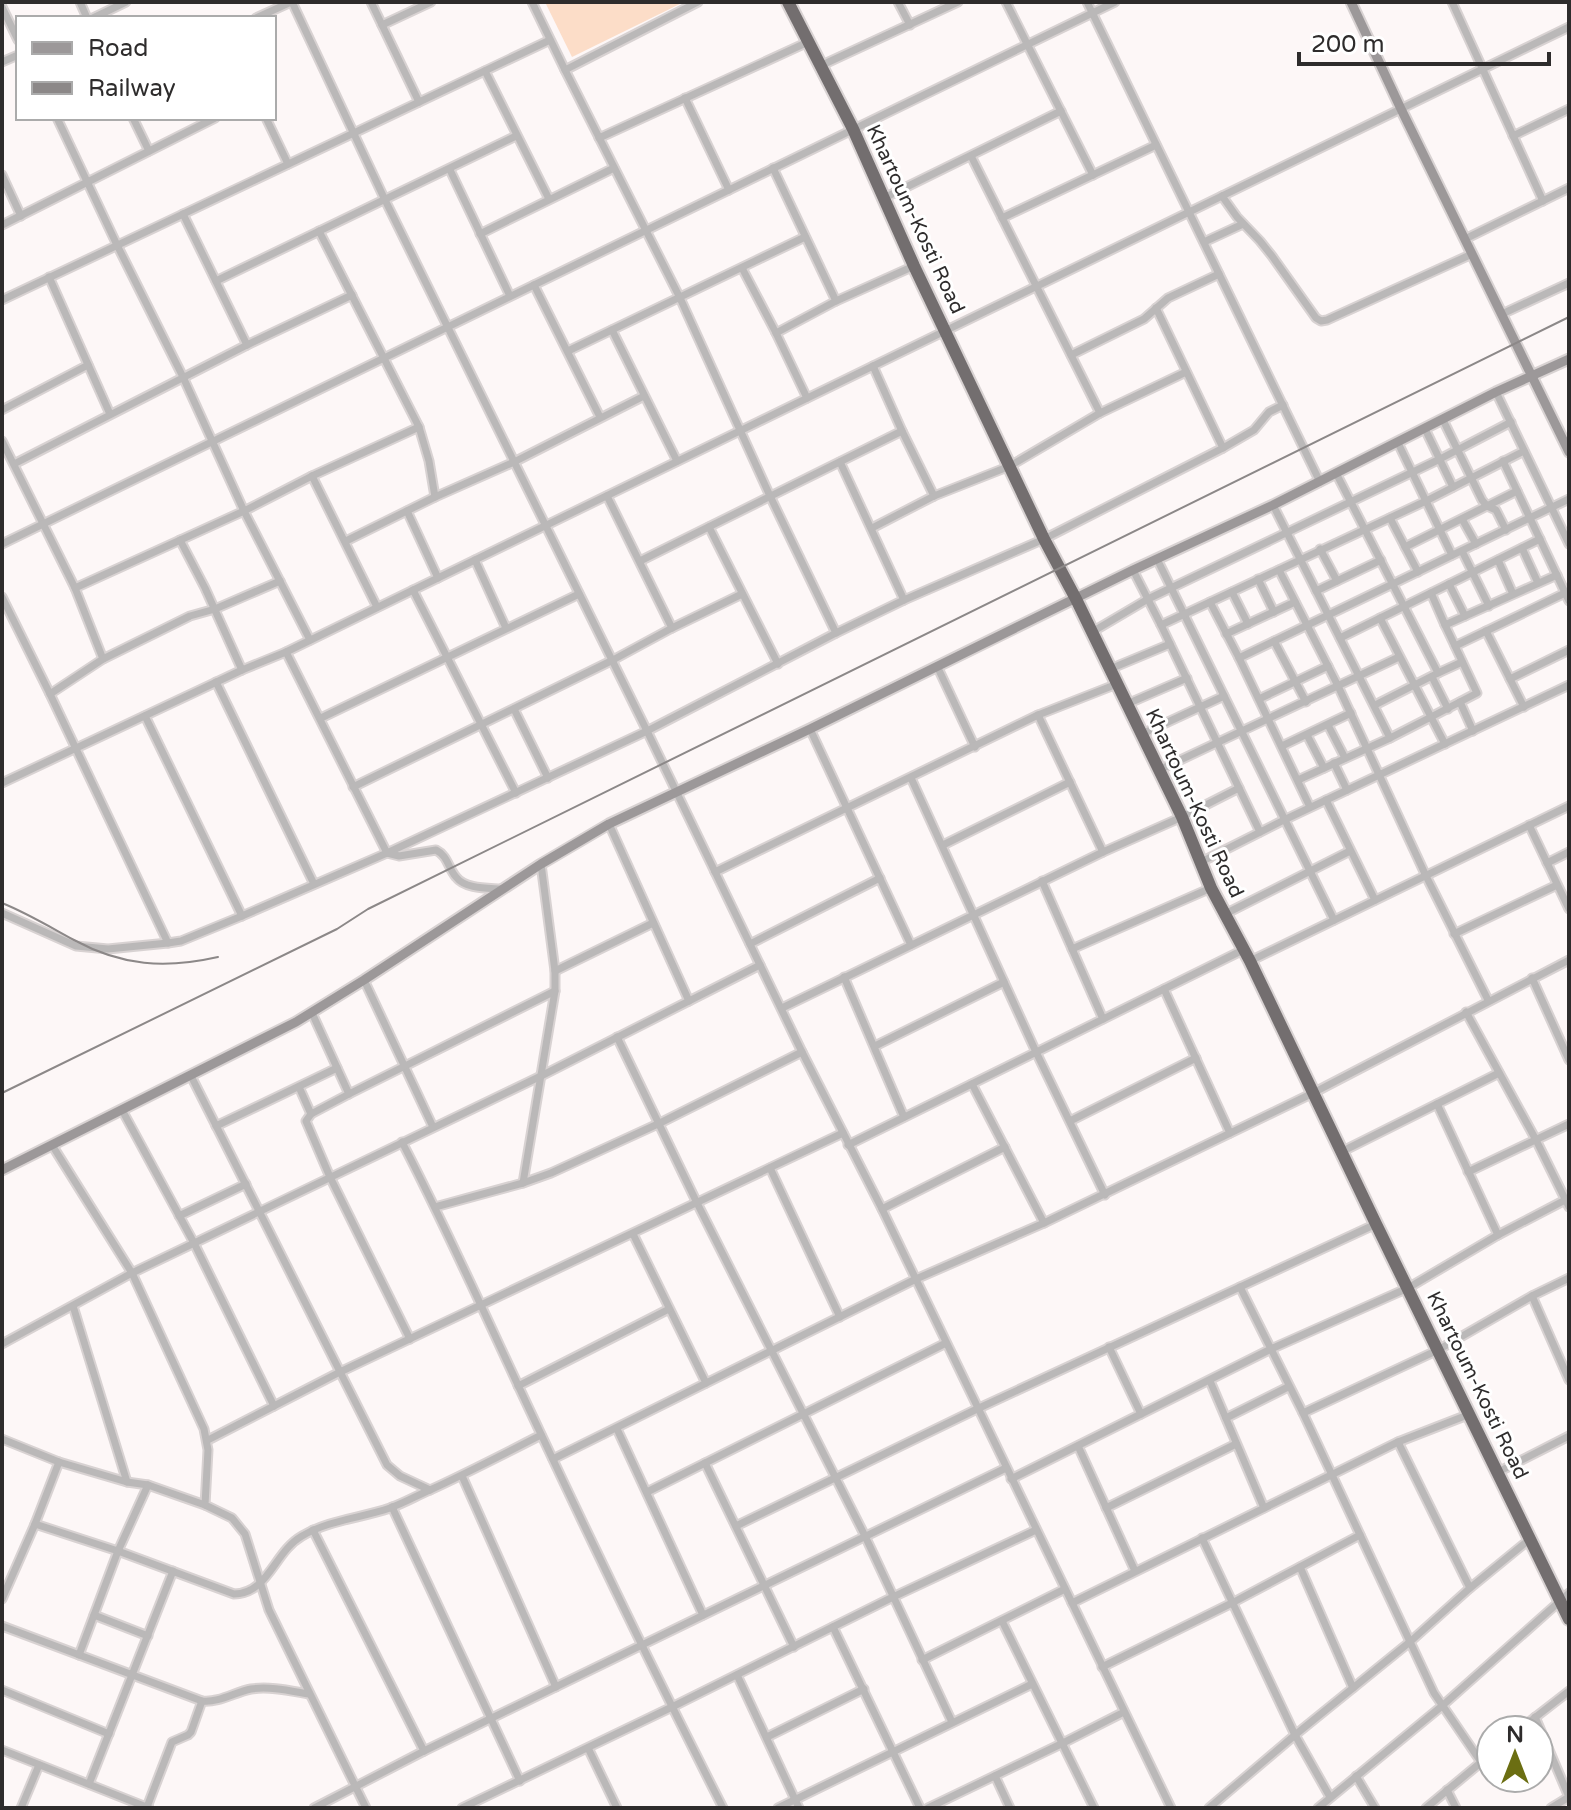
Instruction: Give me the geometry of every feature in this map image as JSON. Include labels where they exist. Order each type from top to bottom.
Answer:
[{"type":"highway","name":"Khartoum-Kosti Road","points":[[788,2],[853,129],[914,266],[1044,539],[1182,817],[1211,888],[1247,956],[1530,1539],[1565,1597],[1569,1619]]},
{"type":"street","points":[[97,16],[126,2]]},
{"type":"street","points":[[260,16],[291,2],[544,526],[882,1209],[1171,1808]]},
{"type":"street","points":[[371,2],[419,102]]},
{"type":"street","points":[[382,25],[431,2]]},
{"type":"street","points":[[532,2],[680,298],[836,633]]},
{"type":"street","points":[[565,70],[698,2]]},
{"type":"street","points":[[898,2],[910,25]]},
{"type":"street","points":[[820,66],[958,2]]},
{"type":"street","points":[[1006,2],[1093,175]]},
{"type":"street","points":[[1087,2],[1320,482]]},
{"type":"street","points":[[2,544],[1115,2]]},
{"type":"street","points":[[1351,2],[1569,452]]},
{"type":"street","points":[[1452,2],[1543,201]]},
{"type":"street","points":[[2,7],[16,36]]},
{"type":"street","points":[[2,783],[286,652],[1569,27]]},
{"type":"street","points":[[2,300],[550,40]]},
{"type":"street","points":[[599,138],[808,42]]},
{"type":"street","points":[[485,71],[549,199]]},
{"type":"street","points":[[685,98],[729,190]]},
{"type":"street","points":[[1513,136],[1569,109]]},
{"type":"street","points":[[884,198],[1061,111]]},
{"type":"street","points":[[58,120],[183,377],[244,511],[310,640]]},
{"type":"street","points":[[134,120],[149,151]]},
{"type":"street","points":[[2,225],[211,120]]},
{"type":"street","points":[[267,120],[288,164]]},
{"type":"street","points":[[216,281],[516,136]]},
{"type":"street","points":[[1002,218],[1156,145]]},
{"type":"street","points":[[971,156],[1100,413]]},
{"type":"street","points":[[480,234],[614,168]]},
{"type":"street","points":[[773,168],[836,301]]},
{"type":"street","points":[[450,170],[510,296]]},
{"type":"street","points":[[2,175],[21,216]]},
{"type":"street","points":[[1465,239],[1569,188]]},
{"type":"street","points":[[1222,196],[1321,321],[1472,254]]},
{"type":"street","points":[[183,214],[247,345]]},
{"type":"street","points":[[1204,242],[1243,224]]},
{"type":"street","points":[[319,231],[419,427],[435,497]]},
{"type":"street","points":[[568,351],[805,237]]},
{"type":"street","points":[[776,333],[836,301],[914,266]]},
{"type":"street","points":[[742,268],[807,398]]},
{"type":"street","points":[[1071,355],[1136,323],[1168,298],[1219,274]]},
{"type":"street","points":[[49,277],[110,414]]},
{"type":"street","points":[[1502,314],[1569,283]]},
{"type":"street","points":[[534,285],[600,417]]},
{"type":"street","points":[[14,464],[352,295]]},
{"type":"street","points":[[1156,308],[1223,448]]},
{"type":"street","points":[[612,330],[677,461]]},
{"type":"street","points":[[2,1170],[312,1013],[501,889],[609,824],[1569,359]]},
{"type":"street","points":[[2,410],[88,365]]},
{"type":"street","points":[[873,366],[934,496]]},
{"type":"street","points":[[872,528],[934,496],[1010,466],[1100,413],[1186,372]]},
{"type":"street","points":[[1496,392],[1569,544]]},
{"type":"street","points":[[346,541],[514,462],[644,396]]},
{"type":"street","points":[[2,913],[76,946],[108,949],[181,941],[387,853],[516,793],[647,731],[904,600],[1044,539],[1223,448],[1254,430],[1269,412],[1283,405]]},
{"type":"street","points":[[1443,420],[1487,506],[1496,510],[1506,530]]},
{"type":"street","points":[[1092,632],[1148,599],[1511,422]]},
{"type":"street","points":[[75,588],[419,427]]},
{"type":"street","points":[[1425,429],[1453,487]]},
{"type":"street","points":[[640,561],[902,431]]},
{"type":"street","points":[[2,441],[75,588],[103,659]]},
{"type":"street","points":[[1398,443],[1452,555]]},
{"type":"street","points":[[1161,625],[1426,501],[1524,451]]},
{"type":"street","points":[[1455,646],[1567,597],[1503,461]]},
{"type":"street","points":[[840,462],[904,600]]},
{"type":"street","points":[[1336,473],[1405,606],[1448,709]]},
{"type":"street","points":[[312,476],[377,607]]},
{"type":"street","points":[[1405,547],[1517,491]]},
{"type":"street","points":[[607,496],[672,628]]},
{"type":"street","points":[[1239,658],[1569,499]]},
{"type":"street","points":[[1273,505],[1390,738]]},
{"type":"street","points":[[407,511],[438,578]]},
{"type":"street","points":[[1390,518],[1418,572]]},
{"type":"street","points":[[1462,519],[1476,544]]},
{"type":"street","points":[[709,527],[778,664]]},
{"type":"street","points":[[1340,638],[1540,539]]},
{"type":"street","points":[[180,540],[242,670]]},
{"type":"street","points":[[1522,548],[1538,583]]},
{"type":"street","points":[[1320,549],[1337,581]]},
{"type":"street","points":[[1462,551],[1489,606]]},
{"type":"street","points":[[1157,559],[1334,920]]},
{"type":"street","points":[[475,560],[506,628]]},
{"type":"street","points":[[1316,591],[1381,560]]},
{"type":"street","points":[[1498,560],[1513,594]]},
{"type":"street","points":[[1133,570],[1260,832]]},
{"type":"street","points":[[1279,570],[1488,1000]]},
{"type":"street","points":[[1445,625],[1557,575]]},
{"type":"street","points":[[1258,579],[1274,612]]},
{"type":"street","points":[[50,694],[103,659],[190,616],[215,609],[280,581]]},
{"type":"street","points":[[1449,584],[1465,616]]},
{"type":"street","points":[[413,590],[516,793]]},
{"type":"street","points":[[1232,592],[1248,624]]},
{"type":"street","points":[[1298,780],[1390,738],[1477,693],[1431,593]]},
{"type":"street","points":[[321,718],[579,594]]},
{"type":"street","points":[[353,787],[742,594]]},
{"type":"street","points":[[2,597],[168,943]]},
{"type":"street","points":[[1210,602],[1310,807]]},
{"type":"street","points":[[1226,634],[1295,602]]},
{"type":"street","points":[[1380,618],[1445,744]]},
{"type":"street","points":[[1486,631],[1524,707]]},
{"type":"street","points":[[1274,641],[1306,702]]},
{"type":"street","points":[[1110,669],[1170,644]]},
{"type":"street","points":[[1510,679],[1569,650]]},
{"type":"street","points":[[286,652],[387,853],[399,856],[436,850],[463,883],[501,889]]},
{"type":"street","points":[[1159,770],[1399,657]]},
{"type":"street","points":[[1375,705],[1462,662]]},
{"type":"street","points":[[937,666],[975,747]]},
{"type":"street","points":[[1259,699],[1328,666]]},
{"type":"street","points":[[1127,704],[1187,678]]},
{"type":"street","points":[[216,682],[314,884]]},
{"type":"street","points":[[715,872],[1038,715],[1117,684]]},
{"type":"street","points":[[1201,862],[1569,685]]},
{"type":"street","points":[[1142,734],[1224,696]]},
{"type":"street","points":[[1460,702],[1473,731]]},
{"type":"street","points":[[514,709],[548,778]]},
{"type":"street","points":[[1282,746],[1351,713]]},
{"type":"street","points":[[1038,715],[1103,852]]},
{"type":"street","points":[[145,716],[242,916]]},
{"type":"street","points":[[1328,725],[1345,758]]},
{"type":"street","points":[[810,729],[911,945]]},
{"type":"street","points":[[1307,735],[1324,768]]},
{"type":"street","points":[[1334,763],[1347,790]]},
{"type":"street","points":[[911,778],[1105,1195]]},
{"type":"street","points":[[943,845],[1070,782]]},
{"type":"street","points":[[782,1008],[1239,788]]},
{"type":"street","points":[[1326,800],[1375,900]]},
{"type":"street","points":[[848,1145],[1164,989],[1334,920],[1569,806]]},
{"type":"street","points":[[609,824],[689,1001]]},
{"type":"street","points":[[1529,825],[1557,885],[1565,893],[1569,909]]},
{"type":"street","points":[[1225,914],[1350,851]]},
{"type":"street","points":[[1547,863],[1569,852]]},
{"type":"street","points":[[523,1183],[555,991],[541,864]]},
{"type":"street","points":[[750,944],[880,878]]},
{"type":"street","points":[[1042,881],[1103,1019]]},
{"type":"street","points":[[1454,934],[1557,885]]},
{"type":"street","points":[[1072,949],[1211,888]]},
{"type":"street","points":[[555,971],[653,923]]},
{"type":"street","points":[[553,1459],[916,1279],[1105,1195],[1313,1093],[1569,960]]},
{"type":"street","points":[[2,1344],[132,1273],[541,1076],[760,965]]},
{"type":"street","points":[[844,977],[904,1117]]},
{"type":"street","points":[[1532,978],[1569,1060]]},
{"type":"street","points":[[364,980],[433,1127]]},
{"type":"street","points":[[875,1046],[1004,982]]},
{"type":"street","points":[[1164,989],[1230,1133]]},
{"type":"street","points":[[410,1339],[330,1177],[306,1123],[307,1118],[555,991]]},
{"type":"street","points":[[1011,1479],[1271,1349],[1408,1288],[1498,1235],[1568,1201],[1466,1012]]},
{"type":"street","points":[[312,1013],[349,1094]]},
{"type":"street","points":[[617,1037],[865,1536],[952,1722]]},
{"type":"street","points":[[1560,1042],[1569,1038]]},
{"type":"street","points":[[435,1207],[551,1173],[802,1052]]},
{"type":"street","points":[[1070,1121],[1196,1058]]},
{"type":"street","points":[[216,1126],[337,1068]]},
{"type":"street","points":[[1341,1152],[1499,1073]]},
{"type":"street","points":[[191,1076],[387,1465],[400,1476],[430,1490]]},
{"type":"street","points":[[972,1084],[1044,1223]]},
{"type":"street","points":[[299,1087],[311,1114]]},
{"type":"street","points":[[1437,1104],[1498,1235]]},
{"type":"street","points":[[122,1110],[194,1243],[274,1406]]},
{"type":"street","points":[[1468,1172],[1569,1124]]},
{"type":"street","points":[[208,1440],[340,1372],[843,1133]]},
{"type":"street","points":[[402,1142],[723,1808]]},
{"type":"street","points":[[52,1145],[132,1273],[204,1429],[208,1440],[205,1505]]},
{"type":"street","points":[[882,1209],[1005,1147]]},
{"type":"street","points":[[770,1168],[840,1317]]},
{"type":"street","points":[[179,1216],[246,1184]]},
{"type":"street","points":[[736,1526],[977,1409],[1376,1224]]},
{"type":"street","points":[[633,1234],[706,1383]]},
{"type":"street","points":[[1303,1413],[1438,1350],[1569,1278]]},
{"type":"street","points":[[1240,1287],[1303,1413],[1428,1682],[1475,1753]]},
{"type":"street","points":[[1532,1296],[1565,1361],[1569,1380]]},
{"type":"street","points":[[73,1306],[127,1482]]},
{"type":"street","points":[[518,1386],[669,1309]]},
{"type":"street","points":[[647,1492],[946,1343]]},
{"type":"street","points":[[1109,1347],[1141,1414]]},
{"type":"street","points":[[1210,1381],[1264,1508]]},
{"type":"street","points":[[1226,1418],[1288,1387]]},
{"type":"street","points":[[1072,1603],[1398,1442],[1470,1414]]},
{"type":"street","points":[[617,1429],[703,1615]]},
{"type":"street","points":[[35,1524],[234,1594],[247,1593],[261,1584],[286,1549],[313,1530],[392,1507],[462,1476],[541,1435]]},
{"type":"street","points":[[1498,1472],[1569,1436]]},
{"type":"street","points":[[2,1439],[59,1462],[148,1485],[205,1505],[239,1524],[252,1552],[269,1610],[366,1808]]},
{"type":"street","points":[[1398,1442],[1470,1588]]},
{"type":"street","points":[[1106,1508],[1236,1444]]},
{"type":"street","points":[[1078,1446],[1135,1571]]},
{"type":"street","points":[[2,1599],[6,1574],[35,1524],[59,1462]]},
{"type":"street","points":[[705,1463],[794,1647]]},
{"type":"street","points":[[314,1808],[424,1751],[1006,1468]]},
{"type":"street","points":[[462,1476],[556,1687]]},
{"type":"street","points":[[79,1655],[118,1551],[148,1485]]},
{"type":"street","points":[[392,1507],[520,1781]]},
{"type":"street","points":[[313,1530],[424,1751]]},
{"type":"street","points":[[462,1808],[1036,1530]]},
{"type":"street","points":[[1102,1667],[1360,1535]]},
{"type":"street","points":[[1202,1538],[1295,1735],[1330,1797]]},
{"type":"street","points":[[1209,1808],[1530,1539]]},
{"type":"street","points":[[1300,1567],[1353,1688]]},
{"type":"street","points":[[89,1784],[173,1571]]},
{"type":"street","points":[[922,1660],[1065,1589]]},
{"type":"street","points":[[1318,1808],[1442,1706],[1565,1597]]},
{"type":"street","points":[[94,1615],[148,1636]]},
{"type":"street","points":[[1002,1621],[1094,1808]]},
{"type":"street","points":[[2,1626],[202,1701],[261,1688],[309,1694]]},
{"type":"street","points":[[833,1627],[920,1808]]},
{"type":"street","points":[[737,1675],[799,1808]]},
{"type":"street","points":[[778,1808],[1032,1684]]},
{"type":"street","points":[[767,1737],[864,1689]]},
{"type":"street","points":[[2,1690],[109,1734]]},
{"type":"street","points":[[1539,1714],[1569,1691]]},
{"type":"street","points":[[2,1750],[148,1807],[172,1742],[191,1732],[202,1701]]},
{"type":"street","points":[[928,1808],[1124,1712]]},
{"type":"street","points":[[588,1748],[617,1808]]},
{"type":"street","points":[[1551,1808],[1569,1797],[1555,1764]]},
{"type":"street","points":[[21,1808],[39,1765]]},
{"type":"street","points":[[1426,1808],[1475,1767]]},
{"type":"street","points":[[995,1776],[1010,1808]]},
{"type":"street","points":[[1356,1776],[1375,1808]]},
{"type":"street","points":[[1447,1790],[1456,1808]]},
{"type":"shaded area","points":[[545,2],[684,2],[572,57]]},
{"type":"railway","points":[[2,1093],[337,929],[368,909],[1569,317]]},
{"type":"railway","points":[[2,903],[92,949],[127,960],[162,964],[218,957]]}]
